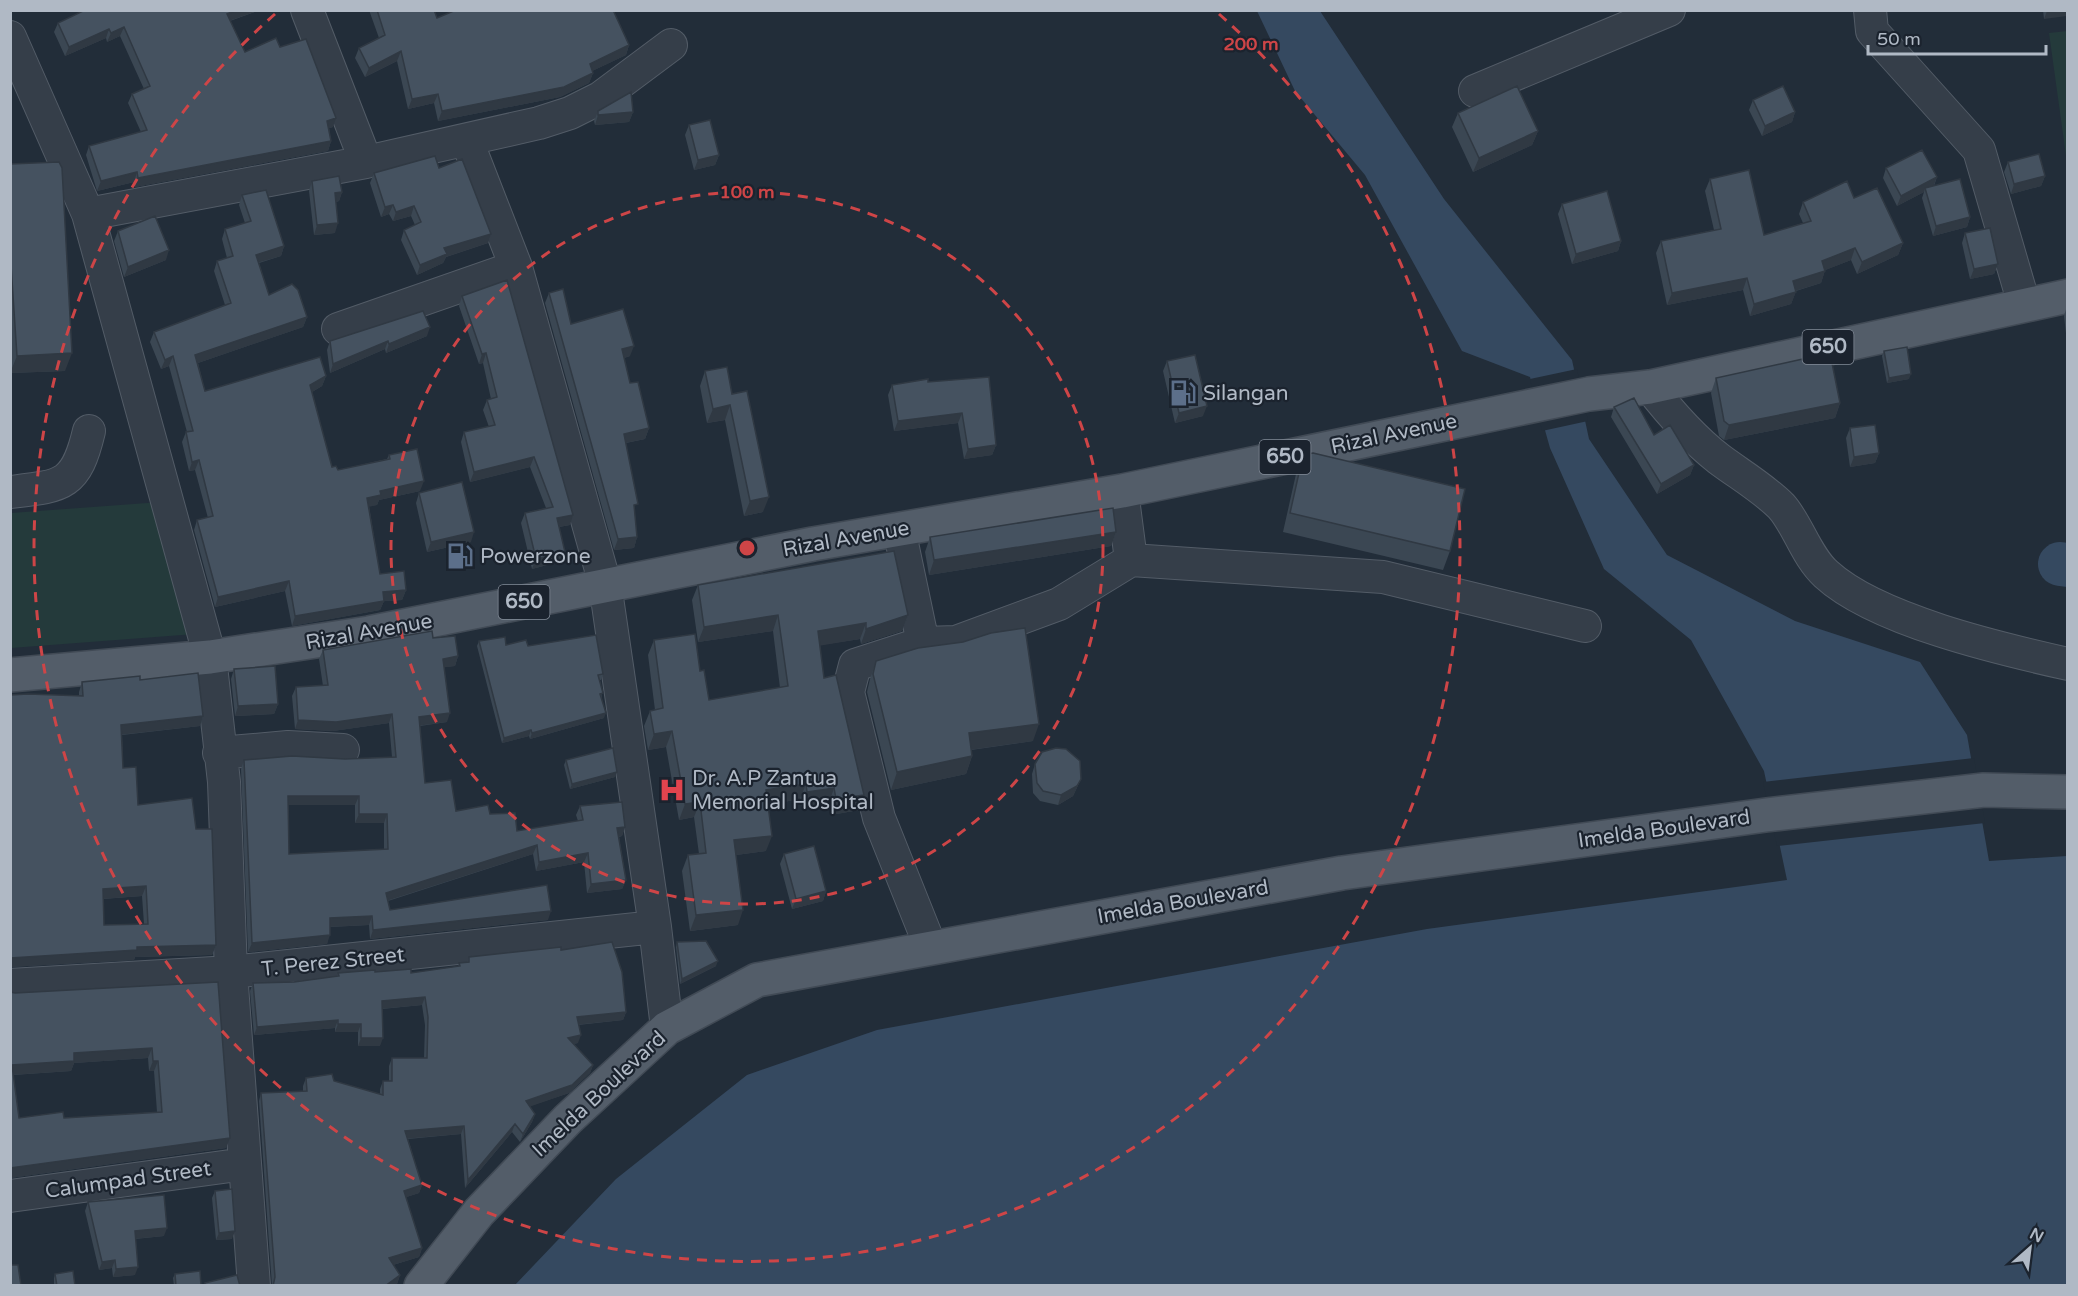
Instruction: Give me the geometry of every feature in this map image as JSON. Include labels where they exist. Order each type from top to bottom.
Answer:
[{"type":"main road","name":"650","points":[[1650,387],[2067,296]]},
{"type":"main road","name":"Rizal Avenue","points":[[10,675],[210,657],[369,633],[605,584],[899,529],[1122,491],[1589,394],[1650,387]]},
{"type":"main road","name":"Imelda Boulevard","points":[[421,1286],[478,1212],[568,1119],[666,1028],[757,980],[1342,873],[1766,815],[1984,790],[2067,792]]},
{"type":"street","points":[[307,10],[366,162]]},
{"type":"street","points":[[1475,91],[1670,10]]},
{"type":"street","points":[[1870,10],[1872,31],[1979,150],[2024,304]]},
{"type":"street","points":[[10,37],[87,214],[210,657],[224,782],[231,972],[254,1286]]},
{"type":"street","points":[[87,214],[366,162],[466,141],[570,113],[600,98],[671,45]]},
{"type":"street","points":[[466,141],[516,267],[605,584],[655,927],[666,1028]]},
{"type":"street","points":[[338,329],[516,267]]},
{"type":"street","points":[[1650,387],[1681,426],[1782,507],[1801,542],[1826,574],[1862,598],[1910,619],[2004,649],[2067,664]]},
{"type":"street","points":[[10,492],[53,487],[72,475],[83,454],[89,431]]},
{"type":"street","points":[[1122,491],[1131,560]]},
{"type":"street","points":[[899,529],[923,643]]},
{"type":"street","points":[[931,948],[879,818],[848,692],[855,665],[923,643],[956,642],[1059,604],[1131,560],[1383,577],[1585,626]]},
{"type":"street","points":[[219,753],[288,747],[343,750]]},
{"type":"street","name":"T. Perez Street","points":[[10,985],[231,972],[655,927]]},
{"type":"street","name":"Calumpad Street","points":[[10,1196],[245,1164]]},
{"type":"green space","points":[[2068,31],[2067,163],[2049,33]]},
{"type":"green space","points":[[161,502],[195,634],[11,648],[11,513]]},
{"type":"water","points":[[1257,11],[1320,11],[1444,199],[1572,360],[1589,439],[1667,555],[1795,621],[1920,662],[1967,735],[1989,861],[2067,856],[2067,1285],[514,1286],[616,1179],[747,1075],[877,1030],[1427,929],[1787,880],[1764,771],[1691,640],[1604,569],[1550,448],[1530,377],[1462,351],[1365,175],[1295,91]]},
{"type":"pier","points":[[1577,369],[1588,421],[1542,431],[1530,379]]},
{"type":"pier","points":[[1974,758],[1985,823],[1777,846],[1763,782]]},
{"type":"building","points":[[85,10],[237,10],[227,14],[245,52],[276,38],[280,47],[306,39],[336,118],[327,121],[331,141],[138,178],[137,172],[101,181],[89,146],[147,130],[132,94],[150,86],[124,27],[111,33],[109,29],[69,47],[58,23]]},
{"type":"building","points":[[377,10],[434,10],[437,18],[456,10],[613,10],[629,45],[590,64],[593,73],[564,87],[442,111],[438,94],[412,99],[401,51],[369,68],[359,48],[385,35]]},
{"type":"building","points":[[1517,86],[1538,131],[1479,158],[1458,113]]},
{"type":"building","points":[[1783,86],[1795,112],[1765,126],[1753,100]]},
{"type":"building","points":[[631,92],[633,112],[598,115],[598,111]]},
{"type":"building","points":[[710,120],[719,155],[698,160],[689,125]]},
{"type":"building","points":[[1922,150],[1937,177],[1901,196],[1886,168]]},
{"type":"building","points":[[2039,154],[2045,176],[2014,184],[2008,162]]},
{"type":"building","points":[[435,156],[439,168],[462,159],[491,234],[444,248],[447,254],[420,265],[404,230],[421,222],[414,206],[396,212],[393,205],[385,207],[374,173]]},
{"type":"building","points":[[59,162],[62,168],[72,353],[17,356],[10,250],[10,164]]},
{"type":"building","points":[[1749,170],[1764,235],[1811,221],[1803,202],[1847,181],[1854,198],[1877,188],[1903,243],[1862,262],[1855,248],[1822,261],[1825,271],[1793,281],[1796,292],[1754,304],[1747,278],[1672,293],[1661,241],[1721,229],[1710,179]]},
{"type":"building","points":[[339,176],[342,192],[335,193],[338,223],[317,225],[312,181]]},
{"type":"building","points":[[1960,179],[1970,217],[1936,226],[1925,188]]},
{"type":"building","points":[[266,190],[284,246],[256,255],[269,295],[292,284],[298,290],[307,317],[195,355],[205,391],[320,357],[326,376],[310,385],[332,467],[336,466],[338,470],[390,459],[389,455],[417,449],[424,481],[380,491],[381,495],[367,498],[380,574],[404,571],[406,590],[383,592],[384,601],[295,616],[289,581],[218,597],[197,520],[213,516],[199,460],[192,462],[186,432],[193,431],[173,356],[165,360],[154,332],[231,303],[217,261],[233,256],[225,229],[251,221],[242,195]]},
{"type":"building","points":[[1607,191],[1621,241],[1576,254],[1562,204]]},
{"type":"building","points":[[155,216],[169,250],[128,267],[118,231]]},
{"type":"building","points":[[1990,228],[1998,264],[1974,269],[1965,233]]},
{"type":"building","points":[[507,280],[573,515],[557,518],[565,552],[536,559],[525,513],[553,507],[534,457],[474,472],[464,432],[495,425],[487,400],[497,397],[486,353],[482,354],[462,296]]},
{"type":"building","points":[[563,289],[571,324],[623,309],[634,346],[622,349],[630,383],[638,382],[649,428],[624,434],[638,504],[634,505],[637,537],[618,539],[549,293]]},
{"type":"building","points":[[423,311],[430,327],[389,344],[388,341],[333,364],[330,341]]},
{"type":"building","points":[[1907,347],[1911,374],[1889,378],[1884,351]]},
{"type":"building","points":[[1830,353],[1840,403],[1729,425],[1724,421],[1716,378]]},
{"type":"building","name":"Silangan","points":[[1195,355],[1207,406],[1179,413],[1167,361]]},
{"type":"building","points":[[727,367],[732,394],[747,391],[769,497],[750,501],[730,405],[713,409],[705,371]]},
{"type":"building","points":[[989,377],[996,445],[968,449],[962,413],[898,421],[892,385],[928,379],[928,382]]},
{"type":"building","points":[[1634,398],[1654,435],[1670,425],[1694,465],[1661,484],[1614,407]]},
{"type":"building","points":[[1875,425],[1879,453],[1854,457],[1850,428]]},
{"type":"building","points":[[1313,453],[1465,489],[1450,551],[1290,513],[1303,455]]},
{"type":"building","points":[[462,482],[474,532],[431,542],[419,493]]},
{"type":"building","points":[[1113,508],[1116,532],[934,560],[930,537]]},
{"type":"building","points":[[894,551],[908,615],[866,629],[866,623],[818,631],[824,678],[836,675],[864,795],[836,799],[834,788],[807,792],[806,784],[766,790],[772,836],[734,840],[743,910],[696,915],[688,855],[706,853],[700,802],[685,804],[672,731],[654,734],[650,711],[663,708],[654,640],[695,634],[700,671],[704,670],[709,700],[788,686],[778,615],[704,627],[698,585]]},
{"type":"building","points":[[1025,628],[1039,724],[969,733],[972,756],[897,772],[873,674],[876,661],[918,648],[963,642],[991,633]]},
{"type":"building","points":[[432,631],[433,638],[455,636],[458,656],[443,659],[450,713],[419,717],[425,783],[451,780],[456,811],[488,805],[490,814],[515,813],[517,831],[583,820],[580,806],[622,802],[625,827],[617,828],[626,880],[591,884],[588,853],[539,862],[537,845],[386,893],[390,910],[547,885],[551,911],[373,930],[372,916],[330,918],[330,935],[252,943],[244,760],[292,756],[345,759],[396,757],[392,714],[336,722],[298,720],[296,687],[328,685],[323,650]],"holes":[[[288,796],[359,796],[359,814],[387,814],[388,849],[289,854]]]},
{"type":"building","points":[[596,635],[603,674],[598,675],[603,693],[600,694],[606,713],[532,733],[531,730],[504,738],[479,641],[505,637],[506,645],[526,640],[528,646]]},
{"type":"building","points":[[275,666],[278,704],[238,706],[234,669]]},
{"type":"building","points":[[198,673],[203,716],[121,725],[123,768],[136,767],[138,805],[192,798],[196,829],[212,829],[216,945],[137,947],[137,950],[10,958],[10,695],[83,696],[82,682],[140,676],[140,680]],"holes":[[[146,886],[148,924],[104,925],[103,889]]]},
{"type":"building","points":[[613,748],[617,772],[572,784],[566,760]]},
{"type":"building","points":[[1056,748],[1066,749],[1080,761],[1081,779],[1077,786],[1061,795],[1043,791],[1037,783],[1035,764],[1042,752]]},
{"type":"building","points":[[814,846],[826,891],[796,899],[784,854]]},
{"type":"building","points":[[706,941],[718,961],[682,979],[677,942]]},
{"type":"building","points":[[612,942],[622,972],[626,1012],[577,1017],[581,1035],[568,1038],[593,1065],[572,1085],[526,1101],[535,1114],[523,1134],[515,1124],[468,1180],[464,1126],[405,1131],[422,1185],[404,1191],[422,1248],[389,1258],[400,1275],[385,1286],[273,1286],[275,1277],[261,1093],[307,1091],[306,1078],[332,1074],[334,1081],[383,1095],[383,1081],[392,1081],[392,1058],[427,1058],[428,1017],[425,997],[382,1001],[383,1038],[361,1038],[361,1024],[338,1024],[338,1020],[257,1027],[253,983],[294,982],[339,976],[338,973],[375,970],[375,972],[411,969],[411,973],[460,966],[459,963],[469,962],[469,957],[561,947],[561,950]]},
{"type":"building","points":[[218,982],[230,1138],[10,1168],[10,992]],"holes":[[[152,1048],[153,1061],[158,1061],[162,1112],[64,1118],[63,1112],[19,1118],[12,1065],[74,1061],[74,1053]]]},
{"type":"building","points":[[232,1189],[235,1231],[219,1233],[215,1191]]},
{"type":"building","points":[[164,1195],[167,1228],[135,1231],[138,1267],[116,1269],[115,1260],[102,1262],[88,1202]]},
{"type":"building","points":[[10,1265],[18,1265],[21,1286],[10,1286]]},
{"type":"building","points":[[73,1271],[75,1286],[57,1286],[55,1274]]},
{"type":"building","points":[[200,1271],[201,1286],[176,1286],[175,1274]]},
{"type":"building","points":[[237,1275],[240,1286],[206,1286],[205,1283]]},
{"type":"waterway","points":[[2060,564],[2068,565]]},
{"type":"place","name":"Silangan","points":[[1183,393]]},
{"type":"place","name":"Powerzone","points":[[460,556]]},
{"type":"place","name":"Dr. A.P Zantua Memorial Hospital","points":[[672,790]]}]
